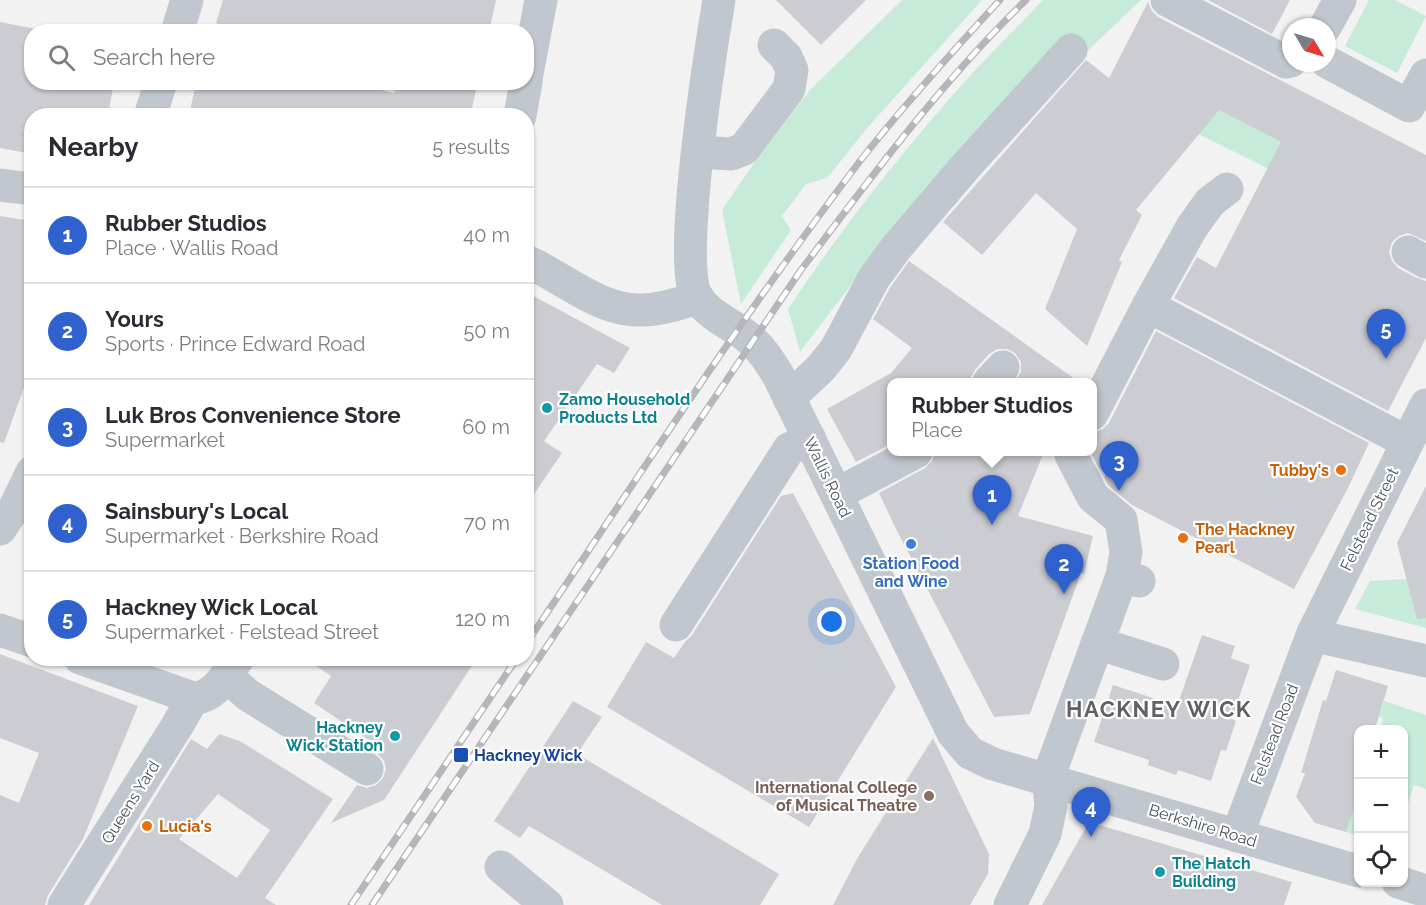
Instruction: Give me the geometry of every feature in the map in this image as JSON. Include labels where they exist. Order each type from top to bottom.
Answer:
[{"type":"street","points":[[180,24],[187,0]]},
{"type":"street","points":[[534,38],[541,0]]},
{"type":"street","points":[[534,265],[596,300],[621,308],[641,311],[698,298],[692,288],[690,270],[691,232],[719,0]]},
{"type":"street","points":[[1167,0],[1282,59]]},
{"type":"street","points":[[1330,18],[1340,0]]},
{"type":"street","points":[[699,152],[730,154],[744,149],[789,89],[792,70],[786,57],[774,45]]},
{"type":"street","points":[[789,398],[821,368],[836,349],[873,278],[896,248],[966,166],[1071,50]]},
{"type":"street","points":[[1336,67],[1409,106],[1426,75]]},
{"type":"street","points":[[153,108],[158,90]]},
{"type":"street","points":[[521,108],[524,90]]},
{"type":"street","points":[[0,185],[24,188]]},
{"type":"street","points":[[1097,404],[1192,227],[1210,202],[1227,189]]},
{"type":"street","name":"Wallis Road","points":[[698,298],[716,316],[752,340],[778,375],[953,733],[970,753],[978,757],[993,764],[1048,778]]},
{"type":"street","points":[[1148,306],[1407,442]]},
{"type":"street","name":"Felstead Street","points":[[1313,633],[1426,405]]},
{"type":"street","points":[[676,625],[789,449],[810,439]]},
{"type":"street","points":[[837,494],[908,456]]},
{"type":"street","points":[[1010,905],[1045,834],[1051,806],[1048,778],[1097,643],[1130,578],[1120,520],[1093,496],[1072,456]]},
{"type":"street","points":[[0,529],[24,488]]},
{"type":"street","points":[[0,630],[24,638]]},
{"type":"street","points":[[1313,633],[1329,639],[1426,661]]},
{"type":"street","name":"Felstead Road","points":[[1237,836],[1313,633]]},
{"type":"street","points":[[1097,643],[1163,664]]},
{"type":"street","points":[[103,666],[193,698],[204,698],[232,667],[248,695],[368,769]]},
{"type":"street","name":"Queens Yard","points":[[64,905],[193,698]]},
{"type":"street","name":"Berkshire Road","points":[[1048,778],[1354,870]]},
{"type":"street","points":[[501,867],[547,905]]},
{"type":"street","points":[[1408,885],[1426,891]]},
{"type":"green space","points":[[902,0],[982,0],[869,126],[827,178],[806,184],[782,216],[791,230],[741,304],[722,210],[754,163],[810,90]]},
{"type":"green space","points":[[1043,0],[1141,0],[901,219],[800,352],[788,309],[851,220],[919,134],[967,79]]},
{"type":"green space","points":[[1369,0],[1395,0],[1426,16],[1397,73],[1345,46]]},
{"type":"green space","points":[[1207,103],[1297,150],[1395,237],[1265,167],[1196,133]]},
{"type":"green space","points":[[1406,579],[1426,605],[1426,628],[1355,609],[1370,581]]},
{"type":"green space","points":[[1384,701],[1426,715],[1426,789],[1414,785],[1408,803],[1408,725],[1381,725],[1383,718],[1379,717]]},
{"type":"green space","points":[[1354,804],[1354,835],[1346,832]]},
{"type":"building","points":[[223,0],[496,0],[491,24],[216,23]]},
{"type":"building","points":[[776,0],[866,0],[821,45]]},
{"type":"building","points":[[1208,0],[1290,0],[1272,34]]},
{"type":"building","points":[[1148,2],[1158,17],[1426,155],[1426,241],[1408,233],[1392,242],[1389,252],[1398,268],[1426,281],[1426,338],[1388,411],[1174,298],[1197,257],[1216,268],[1281,142],[1219,110],[1136,210],[1142,215],[1119,260],[1122,262],[1087,346],[1045,309],[1077,229],[1036,193],[982,255],[943,222],[1086,60],[1109,78]]},
{"type":"building","points":[[0,22],[24,27],[24,90],[113,90],[109,108],[24,108],[24,152],[0,148]]},
{"type":"building","points":[[194,90],[381,90],[394,93],[395,90],[476,90],[472,108],[191,108]]},
{"type":"building","points":[[0,216],[24,220],[24,387],[4,443],[0,442]]},
{"type":"building","points":[[909,261],[1073,378],[1017,378],[1021,372],[1021,362],[1015,353],[1007,349],[997,349],[989,354],[971,378],[887,378],[887,446],[856,462],[827,409],[891,373],[912,348],[873,319],[890,288]]},
{"type":"building","points":[[534,296],[630,348],[614,373],[597,364],[544,441],[562,453],[534,494]]},
{"type":"building","points":[[1156,331],[1369,443],[1348,488],[1294,589],[1132,505],[1108,485],[1104,477],[1107,472],[1099,468],[1092,456],[1097,456],[1097,431],[1109,423]]},
{"type":"building","points":[[934,456],[1042,456],[1018,516],[1093,536],[1084,574],[1081,573],[1030,714],[994,717],[879,493],[925,468]]},
{"type":"building","points":[[1426,486],[1426,618],[1417,619],[1397,543]]},
{"type":"building","points":[[793,493],[896,687],[809,827],[607,707],[646,642],[674,658],[692,635],[781,496]]},
{"type":"building","points":[[1202,635],[1235,646],[1231,658],[1250,665],[1232,719],[1236,721],[1226,751],[1221,750],[1211,781],[1178,770],[1176,775],[1148,765],[1149,760],[1094,742],[1113,685],[1177,706]]},
{"type":"building","points":[[0,654],[24,663],[24,666],[32,666],[138,706],[83,839],[48,895],[45,905],[0,905],[0,795],[19,803],[39,753],[0,738]]},
{"type":"building","name":"Hackney Wick Station","points":[[316,666],[472,666],[384,800],[331,823],[357,785],[367,788],[376,785],[383,778],[386,769],[384,761],[378,754],[381,748],[314,703],[331,676]]},
{"type":"building","points":[[1336,670],[1388,686],[1376,725],[1354,725],[1354,808],[1346,832],[1315,823],[1296,797],[1305,773],[1301,773],[1323,700],[1326,701]]},
{"type":"building","points":[[573,701],[602,717],[577,754],[779,874],[760,905],[662,905],[529,826],[520,838],[494,821]]},
{"type":"building","points":[[219,734],[240,741],[333,799],[265,898],[276,905],[89,905],[191,739],[207,749]],"holes":[[[218,794],[270,830],[237,878],[179,839]]]},
{"type":"building","name":"International College of Musical Theatre","points":[[933,738],[989,854],[988,874],[970,905],[833,905],[858,857]]},
{"type":"building","name":"The Hatch Building","points":[[1089,822],[1292,882],[1284,905],[1042,905]]},
{"type":"railway","points":[[534,632],[689,400],[816,220],[894,120],[1000,0]]},
{"type":"railway","points":[[534,665],[801,270],[936,97],[965,63],[1026,0]]},
{"type":"railway","points":[[351,905],[512,666]]},
{"type":"railway","points":[[372,905],[533,666]]},
{"type":"place","name":"Hackney Wick Local","points":[[1386,359]]},
{"type":"place","name":"Zamo Household Products Ltd","points":[[547,408]]},
{"type":"place","name":"Tubby's","points":[[1341,470]]},
{"type":"place","name":"Luk Bros Convenience Store","points":[[1119,491]]},
{"type":"place","name":"Rubber Studios","points":[[992,525]]},
{"type":"place","name":"The Hackney Pearl","points":[[1183,538]]},
{"type":"place","name":"Station Food and Wine","points":[[911,544]]},
{"type":"place","name":"Yours","points":[[1064,594]]},
{"type":"place","name":"Hackney Wick Station","points":[[395,736]]},
{"type":"place","name":"Hackney Wick","points":[[461,755]]},
{"type":"place","name":"International College of Musical Theatre","points":[[929,796]]},
{"type":"place","name":"Lucia's","points":[[147,826]]},
{"type":"place","name":"Sainsbury's Local","points":[[1091,837]]},
{"type":"place","name":"The Hatch Building","points":[[1160,872]]},
{"type":"district","name":"HACKNEY WICK","points":[[1159,709]]}]
